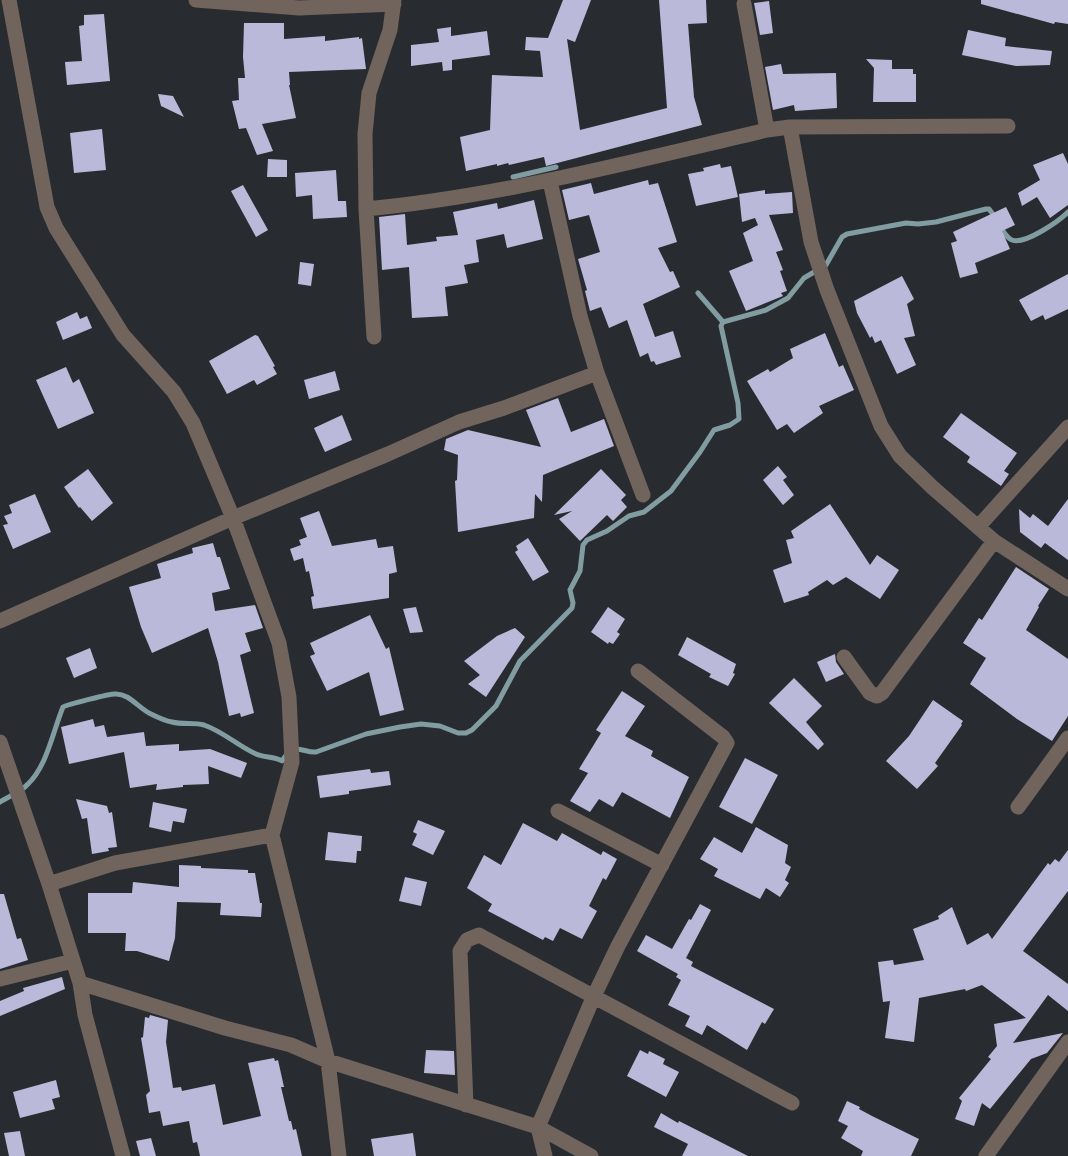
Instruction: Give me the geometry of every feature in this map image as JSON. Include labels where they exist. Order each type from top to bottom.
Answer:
[{"type":"street","points":[[9,0],[46,207],[56,228],[123,335],[174,392],[193,423],[233,518],[279,644],[290,697],[292,762],[272,835],[328,1061],[339,1156]]},
{"type":"street","points":[[196,0],[299,8],[394,2],[390,30],[369,93],[365,134],[366,209],[374,337]]},
{"type":"street","points":[[744,4],[767,130]]},
{"type":"street","points":[[366,209],[444,201],[550,181],[767,130],[1008,126]]},
{"type":"street","points":[[790,128],[811,242],[827,290],[880,426],[900,456],[994,541],[1068,589]]},
{"type":"street","points":[[550,181],[580,316],[597,373],[643,495]]},
{"type":"street","points":[[0,621],[233,518],[459,422],[504,408],[597,373]]},
{"type":"street","points":[[978,527],[1068,427]]},
{"type":"street","points":[[844,657],[870,693],[877,696],[882,693],[994,541]]},
{"type":"street","points":[[545,1156],[538,1127],[593,998],[618,946],[727,743],[723,737],[638,671]]},
{"type":"street","points":[[1018,807],[1068,738]]},
{"type":"street","points":[[0,742],[80,983],[85,1015],[123,1156]]},
{"type":"street","points":[[558,811],[662,866]]},
{"type":"street","points":[[49,884],[115,863],[272,835]]},
{"type":"street","points":[[466,1105],[460,951],[466,940],[479,935],[792,1103]]},
{"type":"street","points":[[0,979],[73,961]]},
{"type":"street","points":[[80,983],[225,1028],[291,1045],[328,1061],[538,1127],[591,1156]]},
{"type":"street","points":[[986,1156],[1068,1042]]},
{"type":"building","points":[[563,0],[591,0],[575,42],[567,39],[580,130],[667,108],[659,0],[706,0],[707,23],[688,24],[694,97],[702,125],[546,166],[544,157],[466,171],[460,137],[490,130],[492,75],[543,77],[540,51],[525,50],[526,37],[548,38]]},
{"type":"building","points":[[981,0],[1068,0],[1068,24],[1055,22],[1054,24],[981,4]]},
{"type":"building","points":[[769,1],[773,33],[760,35],[754,3]]},
{"type":"building","points":[[104,14],[110,81],[67,85],[65,62],[82,61],[79,26],[84,25],[84,15]]},
{"type":"building","points":[[244,23],[284,23],[284,39],[325,36],[325,41],[362,38],[366,69],[289,72],[289,85],[296,118],[262,124],[273,151],[257,155],[246,128],[239,129],[232,101],[239,100],[238,78],[245,78]]},
{"type":"building","points":[[451,27],[451,36],[487,31],[490,55],[452,60],[452,70],[443,71],[442,62],[411,66],[411,45],[439,42],[437,29]]},
{"type":"building","points":[[968,30],[1006,38],[1005,46],[1052,51],[1050,65],[1016,66],[962,55]]},
{"type":"building","points":[[866,59],[892,60],[892,69],[913,69],[913,74],[916,74],[916,102],[873,102],[874,68]]},
{"type":"building","points":[[781,64],[783,74],[836,73],[837,108],[795,111],[794,105],[773,110],[765,67]]},
{"type":"building","points":[[158,94],[173,96],[184,117],[161,106]]},
{"type":"building","points":[[102,129],[106,170],[74,173],[70,133]]},
{"type":"building","points":[[1063,153],[1068,164],[1068,205],[1050,218],[1037,197],[1022,206],[1018,193],[1040,180],[1033,165]]},
{"type":"building","points":[[268,159],[287,160],[287,177],[267,177]]},
{"type":"building","points":[[720,164],[721,168],[731,166],[738,197],[696,206],[688,174],[704,171],[703,168]]},
{"type":"building","points":[[336,170],[338,201],[346,201],[347,217],[313,219],[312,195],[296,197],[295,173]]},
{"type":"building","points":[[648,180],[649,185],[658,183],[677,242],[658,248],[680,287],[643,304],[655,337],[673,331],[681,357],[656,365],[654,361],[651,362],[648,353],[640,357],[627,320],[609,328],[601,307],[590,311],[578,259],[600,252],[589,215],[569,220],[562,190],[591,183],[594,194]]},
{"type":"building","points":[[243,185],[268,230],[256,237],[231,191]]},
{"type":"building","points":[[765,190],[765,194],[792,192],[793,213],[769,215],[783,250],[776,252],[783,270],[780,271],[787,291],[781,293],[783,296],[746,311],[729,271],[753,261],[743,233],[758,225],[755,218],[742,222],[739,194]]},
{"type":"building","points":[[534,200],[543,239],[507,248],[504,234],[476,240],[479,262],[464,265],[468,283],[445,287],[448,316],[412,318],[409,267],[382,270],[379,217],[405,214],[407,245],[437,241],[436,237],[458,235],[453,212],[497,203],[498,209]]},
{"type":"building","points":[[1006,207],[1015,225],[1002,231],[1010,249],[975,263],[978,273],[960,278],[951,243],[957,241],[953,232]]},
{"type":"building","points":[[300,262],[314,264],[311,286],[298,284]]},
{"type":"building","points":[[1068,274],[1068,309],[1045,320],[1043,315],[1031,321],[1019,300]]},
{"type":"building","points":[[902,276],[914,299],[907,304],[915,336],[904,338],[916,365],[897,374],[881,340],[875,343],[872,336],[870,338],[857,313],[854,301]]},
{"type":"building","points":[[77,312],[80,319],[87,316],[92,328],[63,340],[56,322]]},
{"type":"building","points":[[825,333],[839,367],[843,365],[854,390],[819,406],[823,413],[794,433],[787,424],[777,430],[747,381],[768,369],[770,372],[793,358],[790,349]]},
{"type":"building","points":[[255,335],[258,336],[275,366],[273,367],[277,374],[257,385],[254,380],[227,394],[209,361]]},
{"type":"building","points":[[66,367],[73,383],[79,379],[94,413],[58,429],[36,380]]},
{"type":"building","points":[[335,371],[340,390],[309,399],[304,380]]},
{"type":"building","points":[[558,398],[571,432],[604,419],[614,446],[543,475],[542,502],[535,494],[534,518],[458,532],[455,481],[457,480],[458,455],[444,450],[446,439],[468,430],[541,447],[526,410]]},
{"type":"building","points":[[961,413],[1017,453],[1004,471],[1009,474],[1001,486],[967,462],[970,457],[943,437]]},
{"type":"building","points":[[342,415],[352,440],[325,452],[314,428]]},
{"type":"building","points":[[778,466],[787,477],[783,480],[794,495],[783,505],[763,480]]},
{"type":"building","points":[[88,469],[113,503],[92,521],[64,487]]},
{"type":"building","points":[[601,469],[626,495],[621,500],[627,507],[613,521],[607,515],[580,541],[559,519],[572,511],[554,515]]},
{"type":"building","points":[[35,494],[51,532],[13,549],[3,525],[8,524],[4,516],[12,513],[9,505]]},
{"type":"building","points":[[1068,499],[1068,560],[1045,543],[1041,548],[1020,532],[1019,509],[1030,518],[1033,514],[1048,526]]},
{"type":"building","points":[[830,504],[870,565],[877,555],[899,570],[880,599],[846,577],[833,585],[827,580],[808,592],[809,595],[784,603],[773,570],[792,563],[786,540],[794,538],[791,531]]},
{"type":"building","points":[[319,511],[332,546],[376,539],[378,548],[393,546],[397,572],[389,574],[389,598],[313,609],[311,597],[314,596],[309,571],[306,572],[303,558],[294,561],[290,549],[301,545],[299,540],[307,537],[300,518]]},
{"type":"building","points":[[528,538],[549,572],[533,581],[515,552],[518,550],[516,546]]},
{"type":"building","points":[[213,543],[230,589],[212,593],[215,611],[255,605],[263,628],[245,633],[251,651],[240,655],[254,713],[241,717],[240,713],[229,716],[218,662],[208,628],[152,653],[141,627],[129,587],[161,578],[157,564],[193,553],[192,548]]},
{"type":"building","points":[[1016,567],[1049,589],[1026,630],[1068,659],[1068,716],[1052,741],[1017,719],[970,684],[986,658],[963,643],[979,618],[982,620]]},
{"type":"building","points":[[416,607],[423,632],[410,633],[403,609]]},
{"type":"building","points":[[608,607],[625,619],[617,632],[620,634],[613,644],[609,642],[608,644],[591,632]]},
{"type":"building","points":[[370,615],[386,649],[389,647],[404,710],[380,716],[369,672],[327,691],[310,656],[315,654],[310,643]]},
{"type":"building","points":[[515,628],[525,637],[486,697],[468,684],[480,675],[464,661],[497,636]]},
{"type":"building","points":[[687,637],[736,664],[733,673],[735,674],[728,686],[709,677],[711,674],[678,655]]},
{"type":"building","points":[[90,648],[97,668],[74,678],[66,658]]},
{"type":"building","points":[[835,654],[836,662],[844,674],[826,682],[817,662]]},
{"type":"building","points":[[794,678],[822,706],[806,722],[824,744],[818,750],[769,703]]},
{"type":"building","points":[[622,691],[645,706],[625,736],[653,751],[651,756],[689,777],[670,818],[622,792],[613,807],[599,799],[590,812],[570,801],[588,773],[579,769],[601,733],[596,730]]},
{"type":"building","points":[[933,700],[963,721],[935,763],[938,766],[917,789],[886,761],[909,736]]},
{"type":"building","points":[[93,719],[95,727],[104,725],[107,737],[144,732],[146,746],[179,744],[179,751],[210,749],[247,763],[241,778],[208,766],[209,784],[183,785],[183,787],[156,790],[157,784],[130,788],[124,752],[69,764],[61,727]]},
{"type":"building","points":[[745,758],[778,775],[752,824],[719,807]]},
{"type":"building","points":[[370,769],[371,773],[389,771],[391,785],[320,798],[317,776]]},
{"type":"building","points":[[76,799],[107,806],[109,813],[112,812],[117,847],[92,854],[87,818],[82,819]]},
{"type":"building","points":[[153,802],[187,809],[184,823],[173,821],[171,832],[149,827]]},
{"type":"building","points":[[418,820],[445,831],[433,855],[412,845],[417,834],[413,832]]},
{"type":"building","points":[[523,823],[557,841],[562,833],[601,855],[603,851],[617,859],[606,880],[603,878],[589,906],[597,911],[582,939],[560,928],[553,941],[545,937],[543,940],[488,911],[492,904],[467,888],[484,855],[501,865]]},
{"type":"building","points":[[756,827],[788,845],[785,863],[791,867],[785,880],[789,883],[780,897],[766,888],[760,899],[714,876],[718,869],[700,859],[714,837],[742,853]]},
{"type":"building","points":[[328,832],[362,836],[361,851],[357,851],[356,863],[325,860]]},
{"type":"building","points":[[1068,850],[1068,891],[1023,951],[1068,984],[1068,1011],[1048,995],[1013,1043],[1063,1033],[1047,1053],[1031,1059],[990,1109],[982,1103],[974,1126],[955,1119],[962,1101],[959,1098],[991,1059],[988,1057],[997,1046],[994,1024],[1026,1018],[982,985],[966,991],[965,989],[919,998],[914,1042],[885,1038],[890,1001],[883,1002],[878,962],[893,960],[894,965],[924,960],[913,929],[939,919],[938,916],[952,907],[967,945],[988,933],[992,939],[1048,863],[1050,865],[1055,859],[1059,862]]},
{"type":"building","points":[[179,865],[248,870],[248,873],[255,873],[260,903],[262,903],[261,917],[220,915],[221,903],[177,902],[175,938],[169,961],[137,951],[125,951],[126,933],[88,933],[88,893],[132,893],[133,882],[179,887]]},
{"type":"building","points":[[405,877],[427,882],[421,906],[399,901]]},
{"type":"building","points":[[0,894],[4,894],[17,939],[21,938],[28,960],[0,969]]},
{"type":"building","points":[[700,904],[711,910],[686,958],[693,962],[691,966],[774,1009],[765,1024],[762,1022],[747,1050],[707,1025],[702,1035],[685,1026],[690,1016],[668,1005],[681,980],[676,977],[678,974],[637,951],[646,935],[672,949]]},
{"type":"building","points":[[62,977],[65,989],[0,1016],[0,1001],[24,991],[23,988]]},
{"type":"building","points":[[150,1015],[168,1020],[166,1042],[173,1088],[181,1087],[182,1091],[215,1084],[223,1125],[261,1116],[248,1063],[274,1058],[275,1061],[278,1060],[284,1087],[281,1087],[289,1121],[291,1121],[293,1130],[296,1129],[302,1156],[200,1156],[197,1142],[193,1143],[189,1121],[163,1126],[160,1111],[149,1113],[146,1095],[150,1091],[141,1038],[145,1017],[149,1018]]},
{"type":"building","points":[[426,1050],[454,1051],[455,1075],[424,1073]]},
{"type":"building","points":[[640,1050],[648,1054],[649,1051],[665,1059],[663,1064],[679,1072],[666,1097],[627,1076]]},
{"type":"building","points":[[56,1080],[60,1097],[52,1099],[55,1109],[20,1118],[13,1092]]},
{"type":"building","points":[[847,1101],[919,1139],[911,1156],[861,1156],[863,1151],[841,1138],[848,1126],[838,1121]]},
{"type":"building","points":[[661,1113],[748,1156],[682,1156],[688,1144],[654,1127]]},
{"type":"building","points":[[20,1131],[25,1156],[9,1156],[4,1133]]},
{"type":"building","points":[[413,1133],[416,1156],[374,1156],[371,1139]]},
{"type":"building","points":[[151,1138],[156,1156],[140,1156],[136,1141]]},
{"type":"waterway","points":[[513,177],[556,167]]},
{"type":"waterway","points":[[723,322],[766,310],[788,298],[804,278],[826,265],[842,237],[847,234],[906,223],[936,222],[989,209],[1006,236],[1018,241],[1042,231],[1068,212]]},
{"type":"waterway","points":[[294,749],[316,752],[366,734],[421,724],[466,733],[496,706],[520,661],[572,608],[570,590],[580,571],[583,545],[587,540],[607,531],[629,516],[644,512],[671,491],[714,430],[730,425],[739,419],[738,403],[721,326],[723,322],[698,293]]},
{"type":"waterway","points":[[0,802],[22,789],[35,777],[45,758],[63,707],[112,694],[126,696],[146,711],[164,720],[200,724],[211,728],[259,755],[282,761],[287,754]]}]
